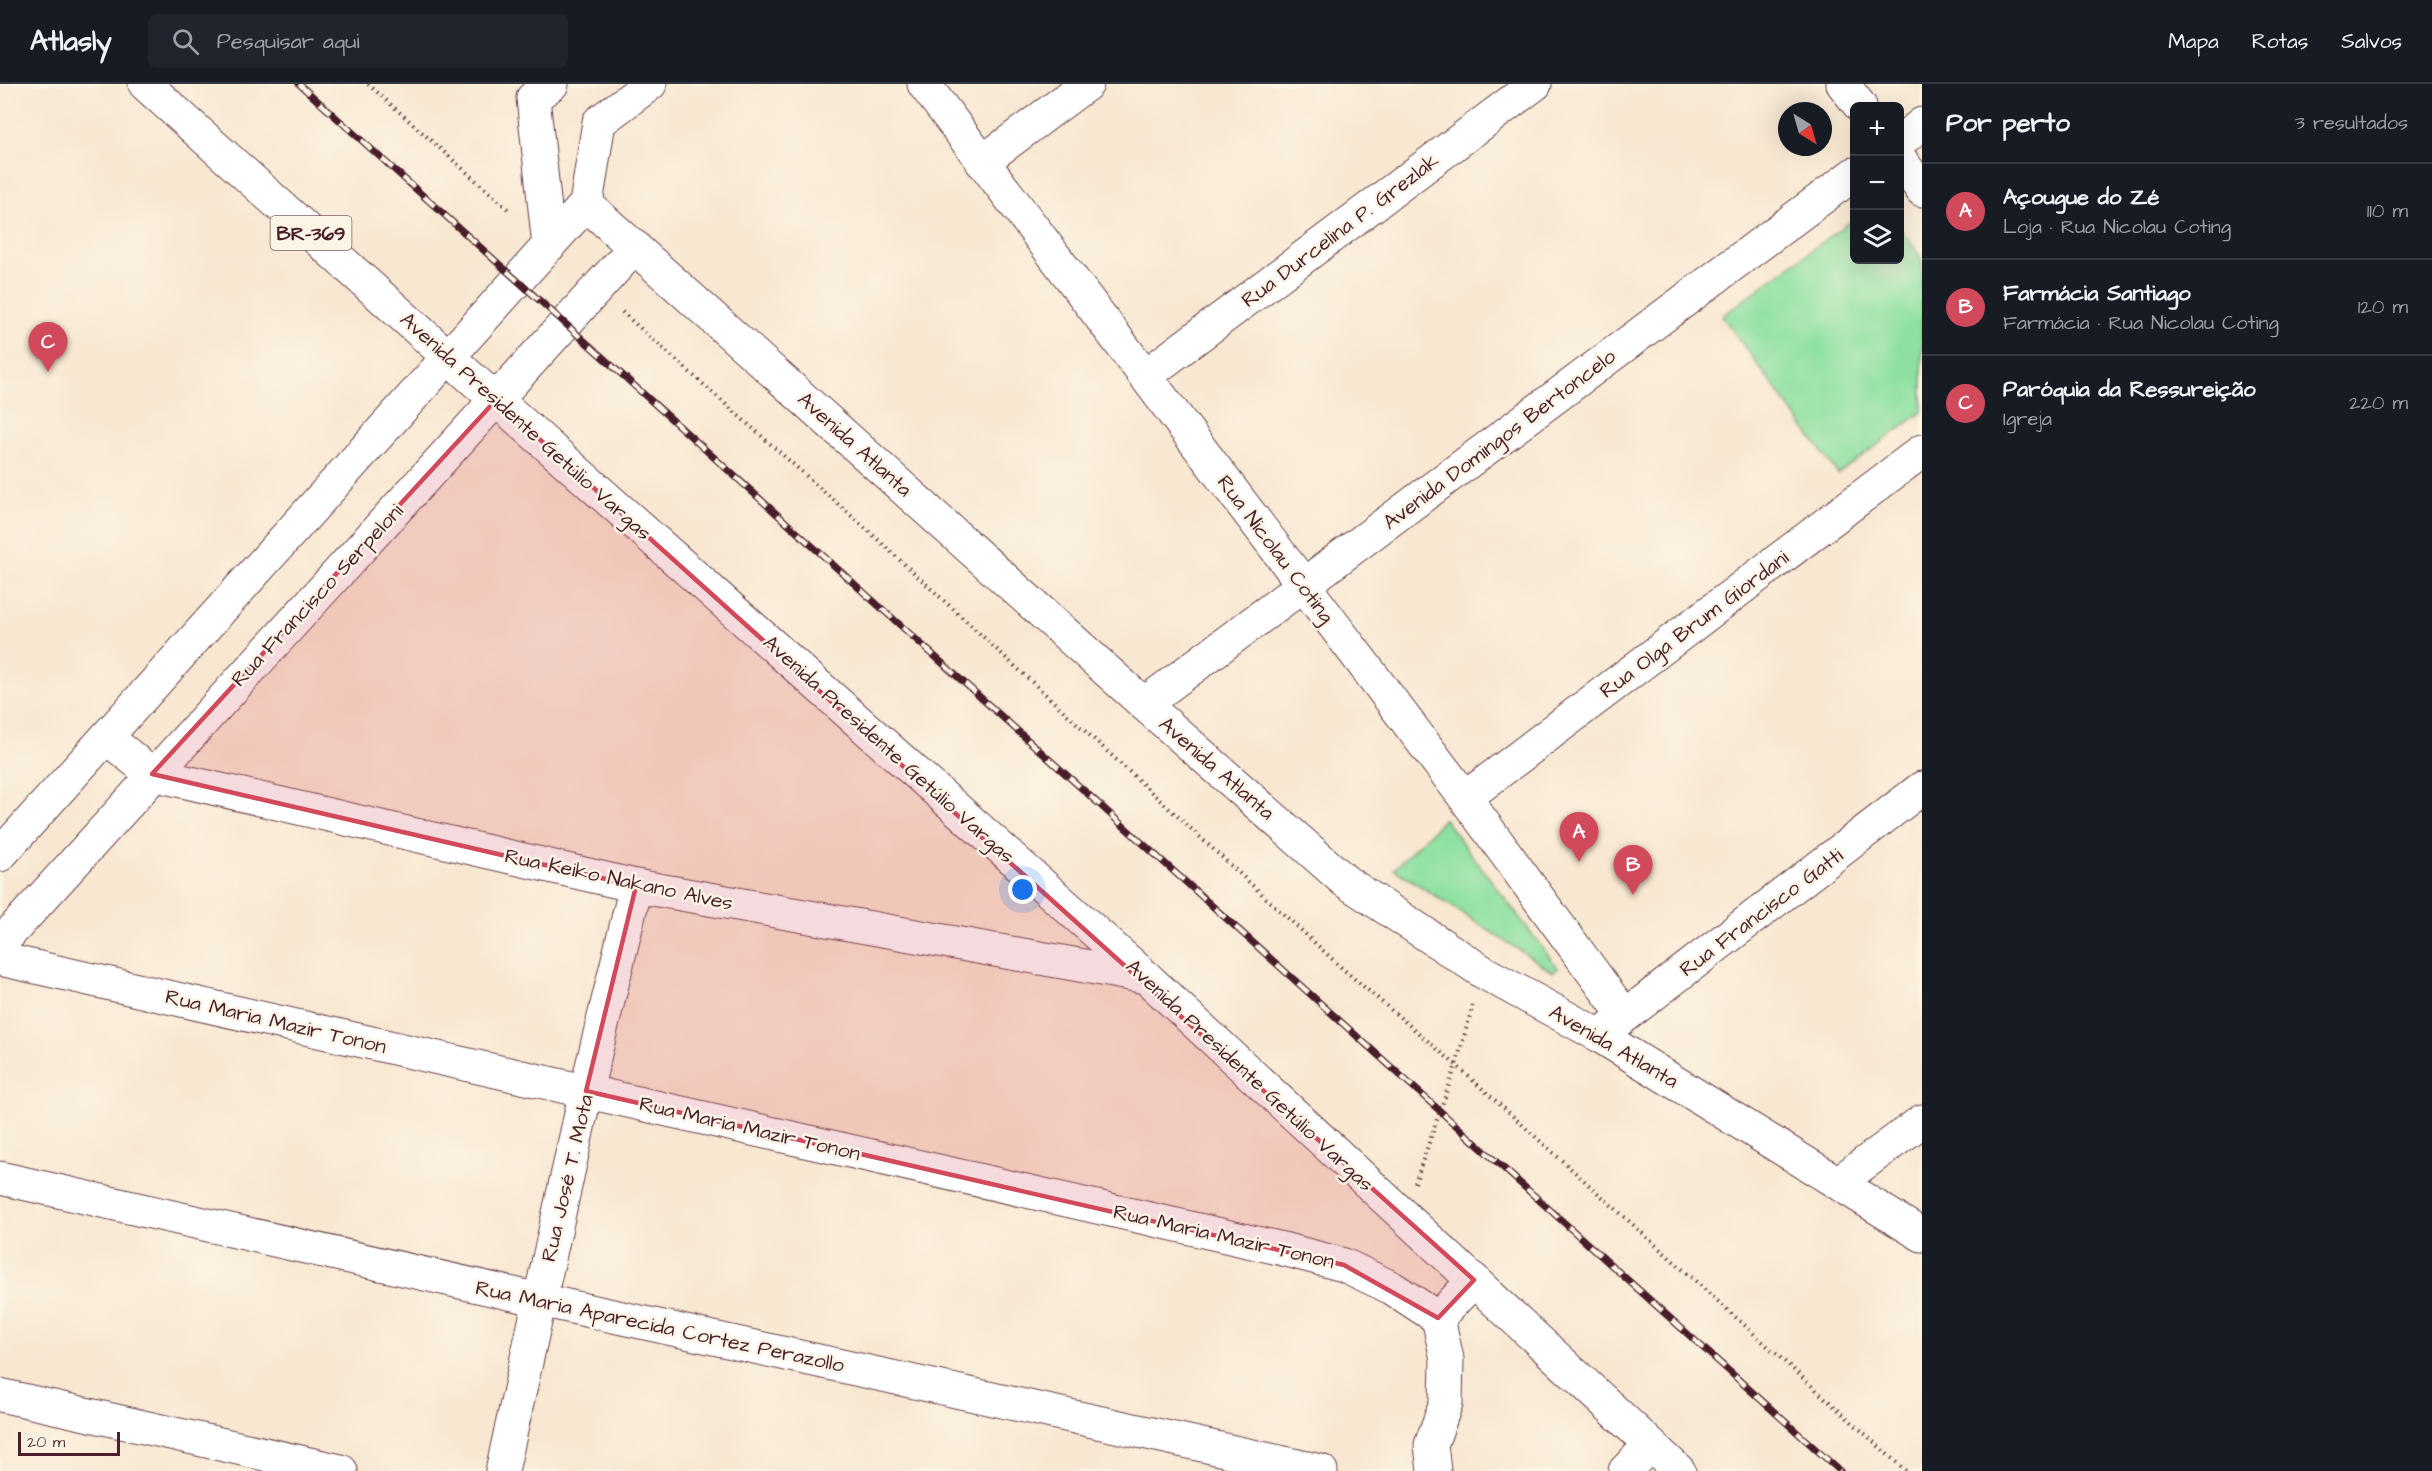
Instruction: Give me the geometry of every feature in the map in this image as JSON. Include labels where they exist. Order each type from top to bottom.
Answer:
[{"type":"street","name":"Avenida Presidente Getúlio Vargas","points":[[145,84],[496,400],[1146,977],[1679,1471]]},
{"type":"street","points":[[0,855],[586,204],[599,122],[650,84]]},
{"type":"street","name":"Rua Nicolau Coting","points":[[924,84],[1465,798],[1625,1016]]},
{"type":"street","points":[[982,162],[1087,84]]},
{"type":"street","name":"Rua Durcelina P. Grezlak","points":[[1145,376],[1535,84]]},
{"type":"street","points":[[1844,84],[1857,102]]},
{"type":"street","points":[[534,89],[549,246]]},
{"type":"street","points":[[1904,137],[1922,123]]},
{"type":"street","points":[[1904,166],[1922,190]]},
{"type":"street","name":"Avenida Domingos Bertoncelo","points":[[1144,704],[1850,177]]},
{"type":"street","name":"Avenida Atlanta","points":[[586,204],[1345,881],[1483,972],[1600,1036],[1922,1234]]},
{"type":"street","name":"Rua Francisco Serpeloni","points":[[0,944],[152,774],[635,247]]},
{"type":"street","name":"Rua Olga Brum Giordani","points":[[1465,798],[1922,450]]},
{"type":"street","name":"Rua Keiko Nakano Alves","points":[[107,738],[152,774],[636,886],[1146,977]]},
{"type":"street","name":"Rua Francisco Gatti","points":[[1600,1036],[1922,788]]},
{"type":"street","name":"Rua José T. Mota","points":[[502,1471],[586,1091],[636,886]]},
{"type":"street","name":"Rua Maria Mazir Tonon","points":[[0,958],[1283,1249],[1344,1265],[1392,1288],[1438,1318]]},
{"type":"street","points":[[1839,1182],[1922,1121]]},
{"type":"street","name":"Rua Maria Aparecida Cortez Perazollo","points":[[0,1178],[540,1300],[1321,1471]]},
{"type":"street","points":[[1434,1471],[1431,1445],[1446,1403],[1447,1370],[1447,1359],[1438,1318],[1474,1280]]},
{"type":"street","points":[[0,1395],[300,1466],[341,1471]]},
{"type":"street","points":[[1625,1471],[1650,1445]]},
{"type":"path","points":[[368,84],[549,246]]},
{"type":"path","points":[[597,289],[875,537],[1343,969],[1456,1065],[1906,1471]]},
{"type":"path","points":[[1404,1217],[1456,1065],[1483,972]]},
{"type":"highlighted area","points":[[496,400],[1474,1280],[1438,1318],[1344,1265],[586,1091],[636,886],[152,774]]},
{"type":"green space","points":[[1850,222],[1850,264],[1904,264],[1904,234],[1922,259],[1922,412],[1838,474],[1722,316]]},
{"type":"green space","points":[[1444,819],[1558,968],[1553,972],[1394,869]]},
{"type":"railway","points":[[299,84],[1840,1471]]},
{"type":"place","name":"Paróquia da Ressureição","points":[[48,372]]},
{"type":"place","name":"Açougue do Zé","points":[[1579,862]]},
{"type":"place","name":"Farmácia Santiago","points":[[1633,895]]}]
